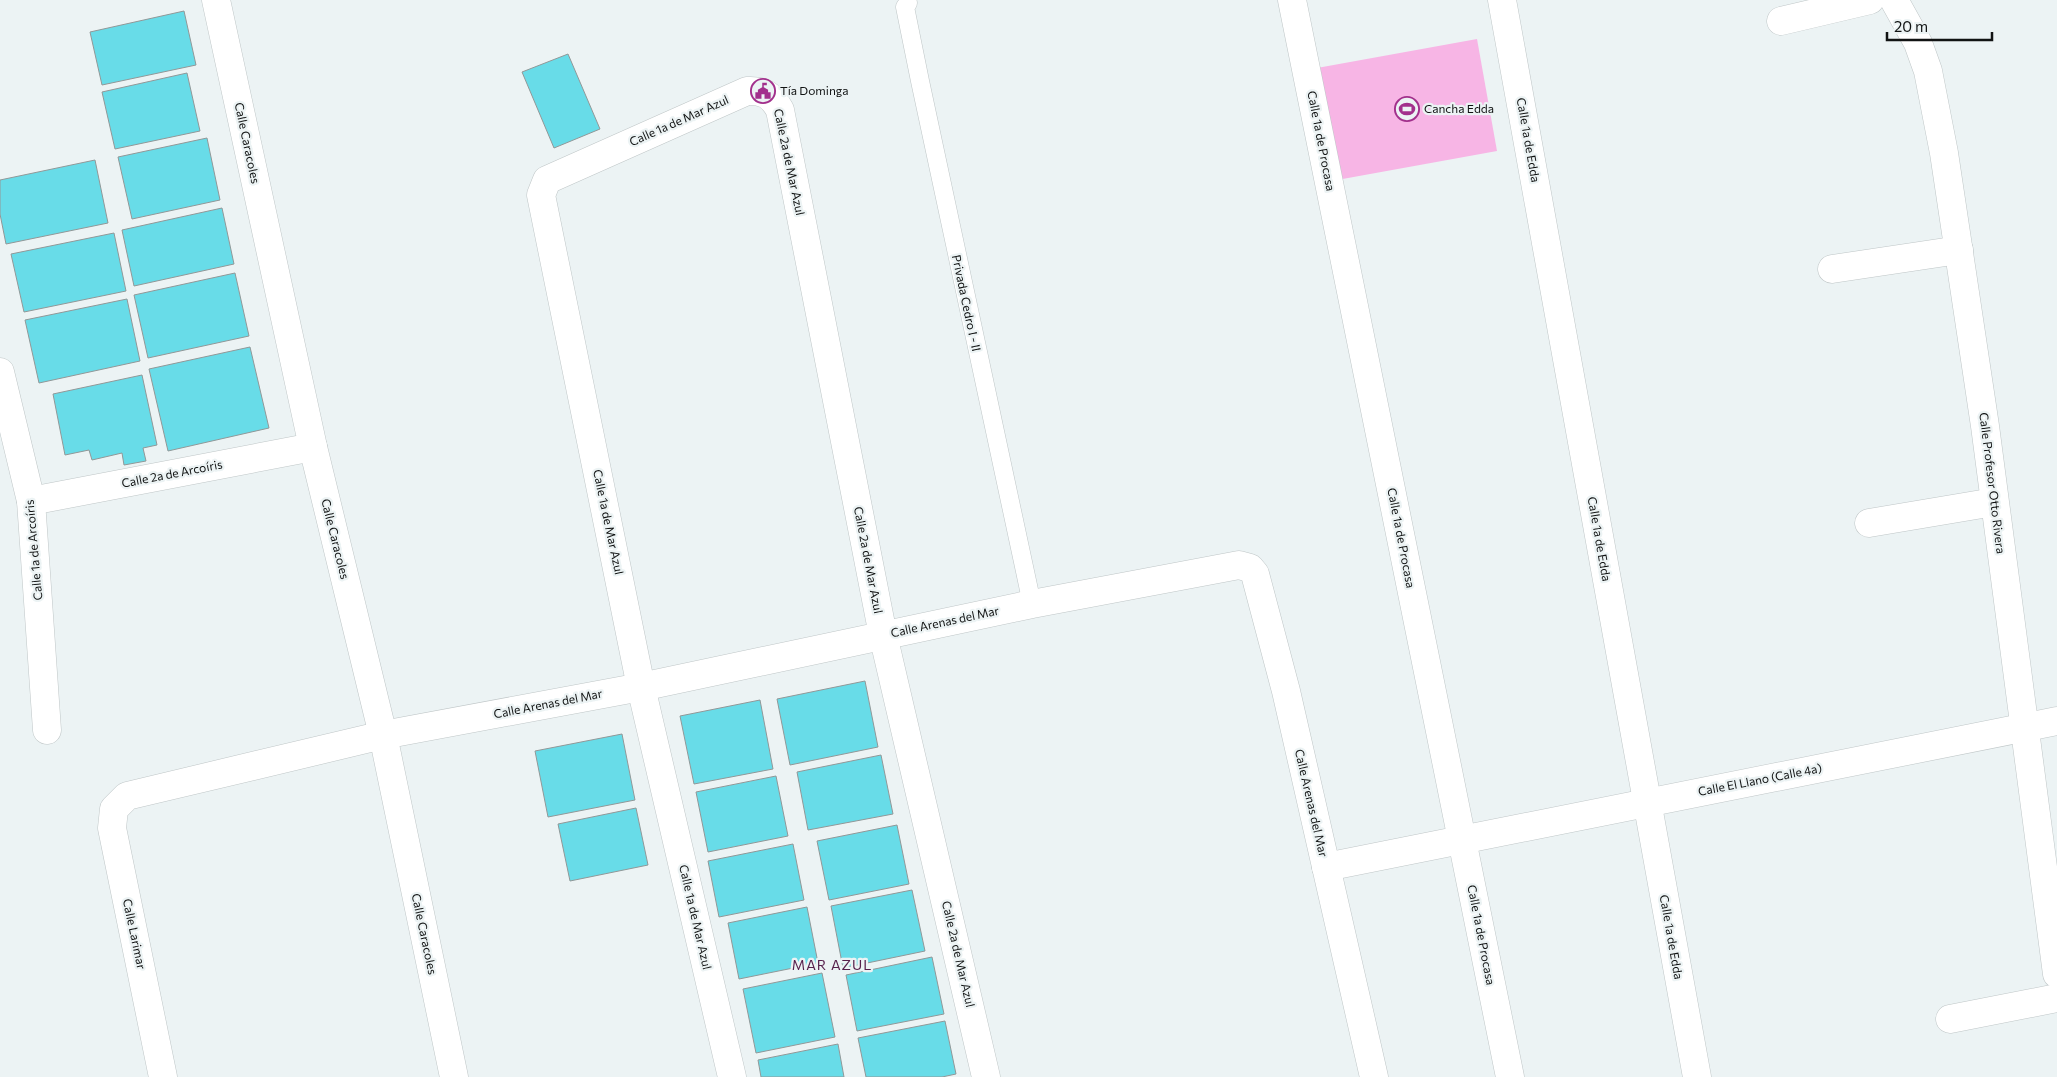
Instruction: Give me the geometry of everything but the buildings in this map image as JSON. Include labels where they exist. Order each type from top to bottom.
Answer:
[{"type":"street","name":"Calle Caracoles","points":[[216,0],[312,447],[383,736],[454,1077]]},
{"type":"street","name":"Calle 1a de Procasa","points":[[1292,0],[1510,1077]]},
{"type":"street","name":"Calle 1a de Edda","points":[[1502,0],[1697,1077]]},
{"type":"street","points":[[1781,21],[1870,0]]},
{"type":"street","name":"Calle Profesor Otto Rivera","points":[[1894,0],[1918,43],[1928,71],[1943,144],[2026,728],[2057,974]]},
{"type":"street","name":"Calle 2a de Mar Azul","points":[[747,90],[760,90],[774,99],[780,110],[883,635],[986,1077]]},
{"type":"street","name":"Calle 1a de Mar Azul","points":[[732,1077],[641,687],[541,196],[543,186],[547,180],[747,90]]},
{"type":"street","points":[[1832,269],[1959,250]]},
{"type":"street","name":"Calle 1a de Arcoíris","points":[[0,372],[32,501],[47,730]]},
{"type":"street","name":"Calle 2a de Arcoíris","points":[[32,501],[312,447]]},
{"type":"street","points":[[1869,523],[1994,502]]},
{"type":"street","name":"Calle Arenas del Mar","points":[[127,796],[383,736],[641,687],[1032,604],[1239,565],[1250,568],[1255,574],[1286,690],[1374,1077]]},
{"type":"street","name":"Calle El Llano (Calle 4a)","points":[[1326,867],[2057,721]]},
{"type":"street","name":"Calle Larimar","points":[[127,796],[114,809],[112,828],[163,1077]]},
{"type":"street","points":[[1950,1019],[2057,998]]},
{"type":"lane","name":"Privada Cedro I - II","points":[[908,3],[905,7],[922,91],[1032,604]]},
{"type":"shaded area","name":"Cancha Edda","points":[[1477,39],[1497,151],[1337,180],[1317,68]]},
{"type":"place","name":"Tía Dominga","points":[[763,91]]},
{"type":"place","name":"Cancha Edda","points":[[1407,109]]},
{"type":"district","name":"MAR AZUL","points":[[832,965]]}]
